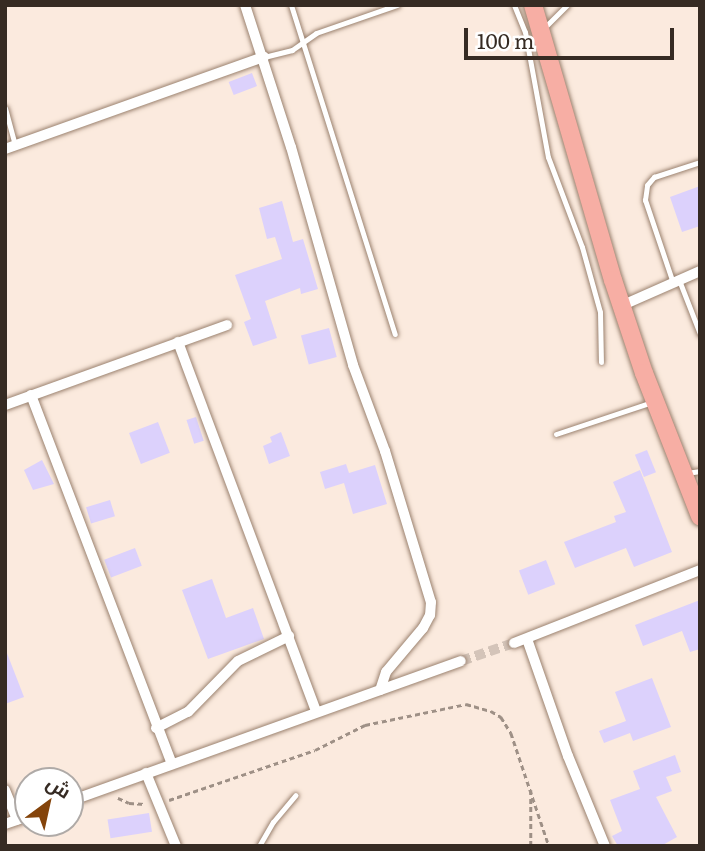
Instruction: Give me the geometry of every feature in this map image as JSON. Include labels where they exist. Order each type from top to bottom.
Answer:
[{"type":"main road","points":[[533,5],[587,198],[655,401],[692,472],[700,516]]},
{"type":"street","points":[[245,5],[264,57],[353,365],[385,451],[431,602],[430,615],[423,628],[386,671],[380,690]]},
{"type":"street","points":[[10,148],[264,57]]},
{"type":"street","points":[[623,305],[700,271]]},
{"type":"street","points":[[5,405],[227,325]]},
{"type":"street","points":[[178,342],[316,711]]},
{"type":"street","points":[[31,395],[172,764]]},
{"type":"street","points":[[514,643],[700,570]]},
{"type":"street","points":[[156,728],[188,712],[238,662],[289,636]]},
{"type":"street","points":[[527,639],[568,757],[605,846]]},
{"type":"street","points":[[84,795],[461,661]]},
{"type":"street","points":[[146,773],[176,846]]},
{"type":"street","points":[[5,790],[11,822]]},
{"type":"lane","points":[[291,5],[301,44],[395,334]]},
{"type":"lane","points":[[264,57],[301,44],[316,33],[397,5]]},
{"type":"lane","points":[[514,5],[525,32],[548,157],[582,247],[600,312],[601,362]]},
{"type":"lane","points":[[541,31],[567,5]]},
{"type":"lane","points":[[5,108],[10,148]]},
{"type":"lane","points":[[700,162],[654,177],[647,185],[645,200],[676,282],[700,334]]},
{"type":"lane","points":[[556,434],[655,401]]},
{"type":"lane","points":[[259,846],[273,822],[296,795]]},
{"type":"path","points":[[100,790],[129,803],[159,803],[315,750],[365,725],[466,704],[483,706],[501,718],[511,733],[549,846]]},
{"type":"path","points":[[531,786],[531,846]]},
{"type":"building","points":[[252,73],[257,86],[234,95],[229,82]]},
{"type":"building","points":[[700,186],[700,226],[682,232],[670,197]]},
{"type":"building","points":[[282,201],[293,242],[303,239],[318,289],[301,294],[300,288],[265,301],[277,338],[253,346],[244,322],[251,319],[235,275],[282,259],[275,237],[267,239],[259,208]]},
{"type":"building","points":[[329,328],[337,357],[309,364],[301,336]]},
{"type":"building","points":[[196,417],[204,441],[194,444],[186,420]]},
{"type":"building","points":[[158,422],[170,453],[141,464],[129,433]]},
{"type":"building","points":[[281,432],[290,456],[269,464],[263,446],[272,442],[270,437]]},
{"type":"building","points":[[647,450],[656,472],[644,477],[635,455]]},
{"type":"building","points":[[42,460],[54,484],[33,490],[24,470]]},
{"type":"building","points":[[346,464],[349,473],[375,465],[387,504],[353,514],[344,483],[325,489],[320,472]]},
{"type":"building","points":[[640,470],[672,552],[634,567],[626,548],[575,568],[564,542],[616,522],[614,516],[626,512],[613,482]]},
{"type":"building","points":[[110,500],[115,516],[91,524],[86,507]]},
{"type":"building","points":[[135,548],[142,566],[111,578],[104,560]]},
{"type":"building","points":[[546,560],[555,584],[528,595],[519,570]]},
{"type":"building","points":[[212,579],[226,618],[253,608],[264,639],[208,659],[182,590]]},
{"type":"building","points":[[700,600],[700,649],[690,652],[682,631],[643,646],[635,625]]},
{"type":"building","points":[[5,648],[24,697],[5,704]]},
{"type":"building","points":[[652,678],[671,727],[633,741],[630,733],[604,743],[599,731],[626,721],[615,692]]},
{"type":"building","points":[[675,755],[681,772],[666,777],[672,791],[656,797],[677,837],[661,846],[618,846],[612,836],[622,831],[610,800],[640,789],[633,771]]},
{"type":"building","points":[[149,813],[152,832],[110,838],[108,820]]},
{"type":"tunnel","points":[[461,661],[514,643]]}]
